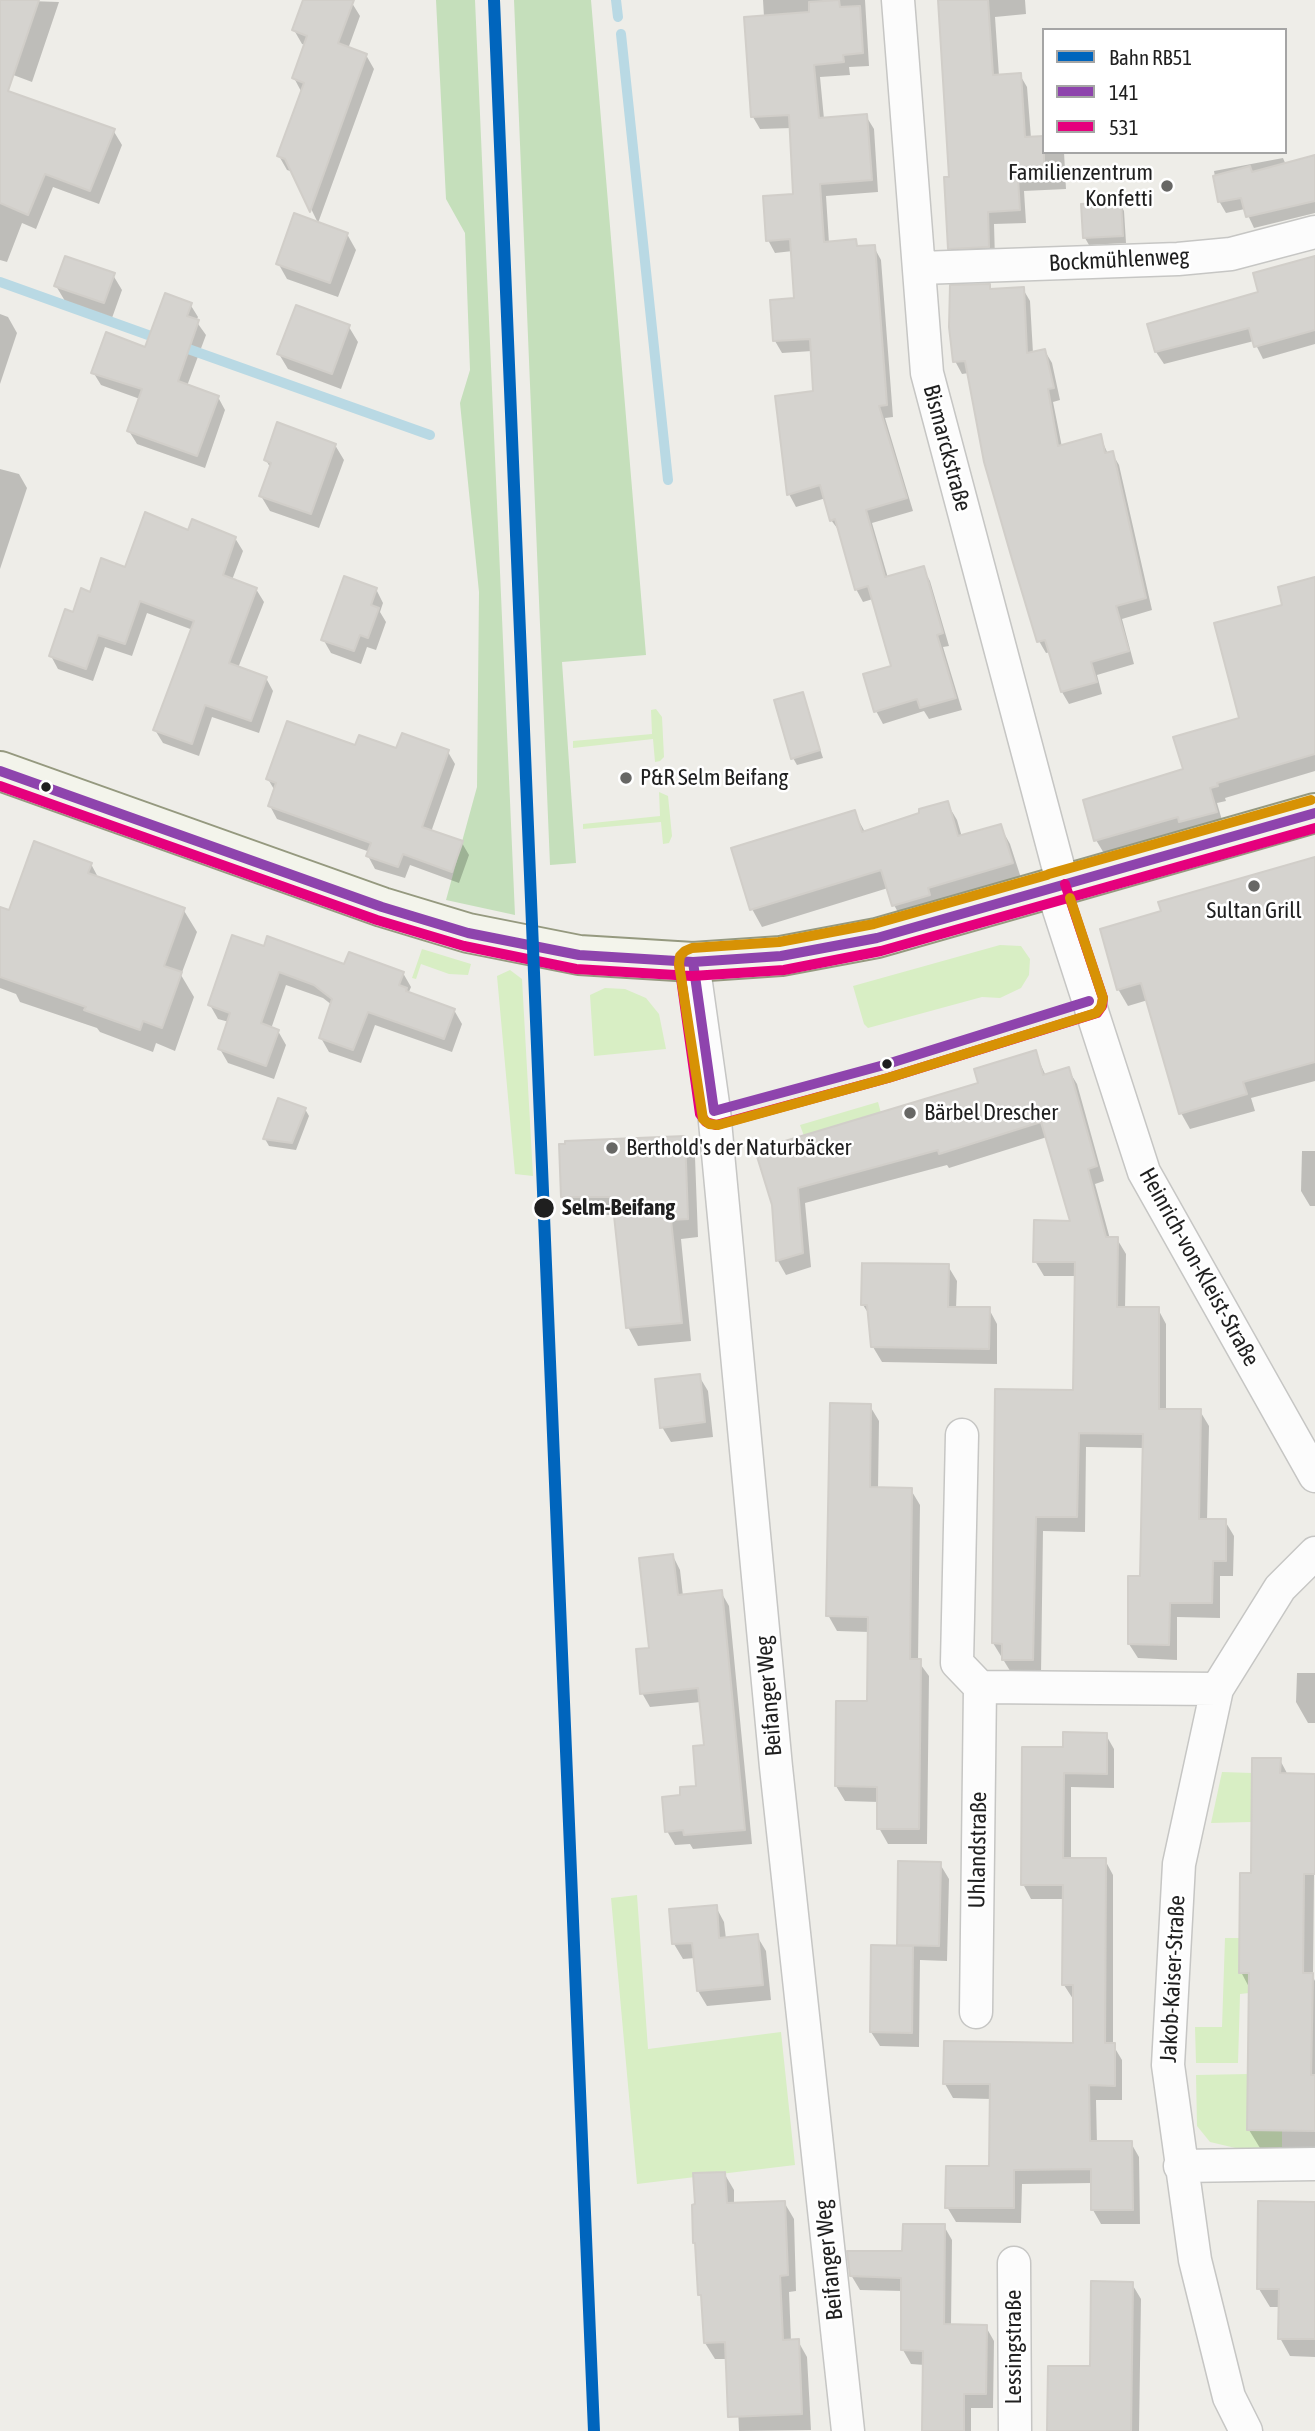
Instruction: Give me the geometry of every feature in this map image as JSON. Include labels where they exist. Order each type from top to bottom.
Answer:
[{"type":"street","name":"Bismarckstraße","points":[[898,0],[927,373],[1058,887]]},
{"type":"street","name":"Bockmühlenweg","points":[[920,268],[1178,259],[1231,254],[1315,232]]},
{"type":"street","points":[[0,771],[382,906],[468,933],[579,955],[693,962],[780,956],[877,938],[1315,813]]},
{"type":"street","name":"Heinrich-von-Kleist-Straße","points":[[1058,887],[1144,1172],[1315,1476]]},
{"type":"street","name":"Beifanger Weg","points":[[693,962],[714,1111],[776,1767],[848,2431]]},
{"type":"street","points":[[962,1435],[957,1662],[980,1687],[1217,1689]]},
{"type":"street","name":"Jakob-Kaiser-Straße","points":[[1246,2431],[1229,2397],[1195,2260],[1168,2065],[1179,1864],[1217,1689],[1280,1588],[1315,1553]]},
{"type":"street","name":"Uhlandstraße","points":[[976,2012],[980,1687]]},
{"type":"street","points":[[1181,2166],[1315,2164]]},
{"type":"street","name":"Lessingstraße","points":[[1014,2263],[1015,2431]]},
{"type":"green space","points":[[436,0],[475,0],[515,915],[446,900],[477,787],[479,592],[460,403],[470,370],[465,233],[446,199]]},
{"type":"green space","points":[[514,0],[591,0],[646,655],[562,662],[576,863],[550,865]]},
{"type":"green space","points":[[656,709],[662,717],[664,757],[660,761],[655,762],[653,739],[573,748],[573,741],[652,734],[651,710]]},
{"type":"green space","points":[[659,792],[668,796],[672,836],[669,843],[663,844],[661,822],[583,829],[583,824],[660,816]]},
{"type":"green space","points":[[1000,945],[1021,946],[1030,959],[1029,975],[1021,988],[1000,998],[982,997],[868,1028],[864,1024],[853,986]]},
{"type":"green space","points":[[422,949],[471,964],[468,975],[449,974],[421,964],[416,979],[412,978]]},
{"type":"green space","points":[[510,970],[522,979],[533,1176],[515,1174],[497,976]]},
{"type":"green space","points":[[605,988],[625,989],[646,998],[659,1014],[666,1049],[594,1056],[590,995]]},
{"type":"green space","points":[[878,1102],[881,1113],[804,1136],[800,1125]]},
{"type":"green space","points":[[1222,1772],[1252,1773],[1251,1822],[1211,1823]]},
{"type":"green space","points":[[637,1895],[648,2049],[781,2032],[795,2165],[637,2184],[611,1898]]},
{"type":"green space","points":[[1225,1938],[1239,1938],[1239,1972],[1249,1973],[1249,1993],[1240,1994],[1238,2063],[1196,2063],[1195,2027],[1222,2027]]},
{"type":"green space","points":[[1248,2074],[1247,2130],[1282,2131],[1282,2150],[1244,2150],[1210,2142],[1197,2126],[1196,2075]]},
{"type":"building","points":[[0,0],[39,0],[8,91],[115,129],[90,191],[45,174],[28,215],[0,203]]},
{"type":"building","points":[[303,0],[354,0],[338,43],[367,54],[310,212],[285,159],[277,156],[304,83],[292,78],[307,36],[292,30]]},
{"type":"building","points":[[839,0],[840,7],[860,6],[863,53],[843,55],[844,62],[814,65],[819,118],[867,114],[872,180],[820,184],[824,242],[856,239],[857,246],[875,245],[887,405],[879,406],[907,498],[866,510],[885,577],[924,566],[943,633],[937,635],[956,698],[920,708],[917,699],[874,712],[863,674],[891,666],[868,586],[855,590],[835,519],[830,521],[820,485],[787,495],[775,396],[813,391],[810,339],[773,341],[770,300],[794,298],[790,239],[766,241],[763,196],[793,194],[789,115],[751,117],[744,17],[809,12],[809,2]]},
{"type":"building","points":[[938,0],[988,0],[993,75],[1021,73],[1025,137],[1042,136],[1044,177],[1018,179],[1020,210],[988,212],[989,247],[948,249],[944,177],[949,177]]},
{"type":"building","points":[[1315,155],[1315,201],[1246,217],[1241,198],[1218,202],[1213,176],[1250,166],[1252,172]]},
{"type":"building","points":[[1121,202],[1123,236],[1083,238],[1081,204]]},
{"type":"building","points":[[294,213],[348,233],[330,283],[276,264]]},
{"type":"building","points":[[65,256],[115,273],[104,303],[54,286]]},
{"type":"building","points":[[1315,256],[1315,330],[1254,347],[1249,328],[1155,352],[1147,324],[1258,292],[1253,273]]},
{"type":"building","points":[[990,284],[990,289],[1024,287],[1027,353],[1045,349],[1054,388],[1048,389],[1058,446],[1101,434],[1105,453],[1113,451],[1146,598],[1116,606],[1129,651],[1091,662],[1097,682],[1061,692],[1045,640],[1037,642],[1012,559],[984,462],[965,361],[953,362],[949,327],[950,285]]},
{"type":"building","points":[[165,293],[192,303],[187,316],[199,320],[178,381],[219,396],[197,456],[127,431],[142,389],[91,373],[106,332],[145,347]]},
{"type":"building","points":[[296,305],[350,325],[332,374],[277,354]]},
{"type":"building","points":[[277,422],[336,444],[311,514],[259,496],[271,463],[264,460]]},
{"type":"building","points":[[145,512],[188,530],[192,519],[236,537],[223,575],[257,588],[229,663],[267,677],[251,721],[205,705],[192,744],[153,730],[194,621],[140,601],[125,644],[98,635],[86,669],[49,656],[65,609],[73,612],[81,588],[90,592],[101,558],[125,567]]},
{"type":"building","points":[[344,576],[377,588],[371,605],[379,608],[368,638],[360,635],[354,651],[321,640]]},
{"type":"building","points":[[1315,577],[1315,754],[1217,783],[1218,786],[1210,788],[1217,812],[1179,822],[1178,817],[1094,841],[1083,800],[1183,769],[1173,737],[1239,718],[1214,623],[1282,605],[1278,587]]},
{"type":"building","points":[[803,692],[820,750],[791,759],[774,700]]},
{"type":"building","points":[[287,721],[355,745],[359,735],[396,748],[402,733],[449,750],[422,827],[463,841],[452,872],[403,854],[398,867],[366,856],[371,843],[268,806],[276,783],[266,779]]},
{"type":"building","points":[[948,801],[958,836],[1001,824],[1013,863],[928,888],[930,895],[892,906],[881,870],[750,910],[731,848],[855,810],[862,832],[919,813],[919,809]]},
{"type":"building","points":[[34,841],[92,863],[88,873],[185,908],[164,966],[182,972],[162,1028],[143,1021],[140,1030],[84,1010],[86,1007],[0,977],[0,907],[9,910]]},
{"type":"building","points":[[1315,857],[1315,1062],[1243,1082],[1247,1094],[1179,1114],[1141,983],[1117,990],[1100,929],[1161,911],[1158,902]]},
{"type":"building","points":[[232,935],[264,946],[267,936],[344,964],[349,952],[404,972],[399,985],[407,988],[406,991],[455,1009],[444,1039],[368,1012],[353,1050],[319,1038],[332,999],[314,985],[279,972],[261,1023],[279,1030],[266,1066],[218,1049],[230,1013],[208,1005]]},
{"type":"building","points":[[1036,1050],[1043,1075],[1069,1067],[1097,1166],[1088,1169],[1106,1237],[1118,1237],[1117,1307],[1159,1307],[1159,1409],[1201,1409],[1199,1519],[1226,1519],[1226,1561],[1213,1561],[1212,1603],[1170,1603],[1169,1645],[1128,1644],[1128,1576],[1140,1576],[1143,1434],[1079,1433],[1077,1517],[1036,1517],[1033,1660],[1002,1660],[1002,1644],[992,1643],[995,1389],[1073,1390],[1075,1262],[1033,1262],[1034,1220],[1070,1221],[1041,1122],[939,1154],[938,1150],[798,1188],[803,1253],[776,1261],[772,1205],[755,1150],[978,1083],[974,1069]]},
{"type":"building","points":[[278,1098],[306,1108],[292,1143],[263,1139]]},
{"type":"building","points":[[685,1136],[688,1219],[671,1220],[682,1323],[626,1328],[612,1197],[561,1197],[559,1144],[565,1144],[565,1141]]},
{"type":"building","points":[[862,1263],[949,1264],[948,1307],[990,1307],[989,1349],[871,1347],[867,1305],[861,1305]]},
{"type":"building","points":[[700,1374],[705,1422],[660,1428],[655,1379]]},
{"type":"building","points":[[830,1403],[871,1404],[870,1487],[912,1488],[910,1659],[921,1659],[919,1829],[877,1829],[877,1787],[835,1786],[836,1701],[867,1701],[868,1617],[826,1616]]},
{"type":"building","points":[[673,1554],[678,1595],[722,1590],[745,1830],[684,1835],[683,1830],[665,1832],[662,1797],[680,1795],[680,1787],[696,1786],[693,1746],[704,1745],[698,1688],[640,1694],[636,1649],[649,1648],[639,1558]]},
{"type":"building","points":[[1063,1732],[1107,1733],[1107,1774],[1064,1773],[1063,1858],[1106,1858],[1105,2043],[1115,2043],[1115,2086],[1089,2085],[1090,2141],[1132,2141],[1133,2210],[1091,2210],[1091,2169],[1014,2170],[1014,2208],[945,2208],[946,2166],[989,2166],[990,2084],[943,2084],[944,2041],[1073,2043],[1073,1985],[1062,1985],[1063,1885],[1021,1885],[1022,1747],[1063,1747]]},
{"type":"building","points":[[1252,1758],[1281,1758],[1280,1773],[1315,1774],[1315,1874],[1304,1874],[1303,1973],[1313,1973],[1311,2075],[1315,2075],[1315,2131],[1247,2130],[1249,1973],[1239,1973],[1240,1873],[1251,1873]]},
{"type":"building","points":[[898,1861],[941,1862],[939,1946],[897,1945]]},
{"type":"building","points":[[717,1905],[719,1938],[758,1934],[763,1985],[697,1991],[692,1943],[672,1944],[669,1909]]},
{"type":"building","points":[[871,1945],[913,1946],[912,2033],[870,2032]]},
{"type":"building","points":[[725,2172],[727,2203],[785,2201],[788,2275],[780,2276],[783,2340],[799,2339],[802,2414],[728,2417],[725,2342],[704,2343],[701,2295],[698,2295],[693,2243],[693,2173]]},
{"type":"building","points":[[1258,2201],[1315,2202],[1315,2339],[1278,2339],[1279,2289],[1257,2289]]},
{"type":"building","points":[[903,2224],[945,2224],[944,2324],[987,2325],[986,2394],[964,2394],[964,2431],[922,2431],[923,2351],[901,2350],[901,2278],[850,2276],[847,2251],[902,2251]]},
{"type":"building","points":[[1091,2281],[1133,2282],[1131,2431],[1047,2431],[1048,2366],[1090,2366]]},
{"type":"waterway","points":[[616,0],[618,17]]},
{"type":"waterway","points":[[621,34],[668,480]]},
{"type":"waterway","points":[[0,282],[162,340]]},
{"type":"waterway","points":[[177,345],[430,435]]},
{"type":"rail line","name":"RB51","points":[[494,0],[594,2431]]},
{"type":"transit line","name":"141","points":[[0,771],[382,907],[468,933],[579,955],[693,962],[781,956],[877,938],[1315,813]]},
{"type":"transit line","name":"531","points":[[0,786],[377,920],[464,946],[576,969],[692,976],[784,970],[881,951],[1315,828]]},
{"type":"transit line","points":[[1049,874],[1311,800]]},
{"type":"transit line","points":[[1047,875],[874,924],[779,942],[692,948],[685,951],[680,956],[679,964],[703,1119],[709,1124],[718,1125],[888,1078],[1096,1013],[1103,998],[1070,898]]},
{"type":"transit line","name":"531","points":[[679,964],[700,1114],[706,1122],[716,1125],[888,1078],[1097,1013],[1103,998],[1065,884]]},
{"type":"transit line","name":"141","points":[[693,962],[714,1111]]},
{"type":"transit line","name":"141","points":[[714,1111],[884,1065],[1089,1001]]},
{"type":"place","name":"Familienzentrum Konfetti","points":[[1167,186]]},
{"type":"place","name":"P&R Selm Beifang","points":[[626,778]]},
{"type":"place","name":"Sultan Grill","points":[[1254,886]]},
{"type":"place","name":"Bärbel Drescher","points":[[910,1113]]},
{"type":"place","name":"Berthold's der Naturbäcker","points":[[612,1148]]},
{"type":"place","name":"Selm-Beifang","points":[[544,1208]]}]
